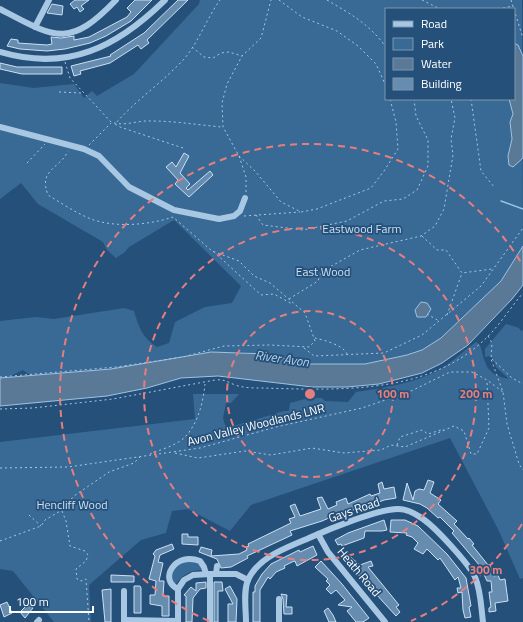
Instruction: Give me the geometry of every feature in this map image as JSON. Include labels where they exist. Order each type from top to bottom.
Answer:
[{"type":"street","points":[[35,27],[49,0]]},
{"type":"street","points":[[0,9],[35,27],[58,35],[74,32],[93,23],[116,0]]},
{"type":"street","points":[[0,52],[34,59],[65,57],[92,51],[112,42],[146,18],[165,0]]},
{"type":"street","points":[[0,127],[84,149],[99,156],[130,187],[174,210],[219,219],[234,216],[240,212],[244,198]]},
{"type":"street","name":"Gays Road","points":[[248,580],[254,571],[272,554],[318,534],[384,511],[398,509],[410,511],[424,519],[470,569],[478,584],[483,622]]},
{"type":"street","name":"Heath Road","points":[[318,534],[328,552],[385,622]]},
{"type":"street","points":[[178,589],[171,583],[169,576],[174,564],[179,560],[186,558],[200,561],[211,574]]},
{"type":"street","points":[[210,622],[211,574],[217,566]]},
{"type":"street","points":[[124,591],[124,621],[178,622],[178,589],[184,580],[193,575],[236,574],[248,580],[246,588],[246,622]]},
{"type":"street","points":[[279,599],[279,622]]},
{"type":"path","points":[[115,124],[127,110],[167,77],[192,47],[220,0]]},
{"type":"path","points":[[244,198],[247,190],[246,177],[239,156],[223,127],[222,103],[227,84],[242,56],[261,38],[271,0]]},
{"type":"path","points":[[279,0],[302,17],[337,31],[358,46],[376,64],[385,84]]},
{"type":"path","points":[[327,0],[344,9],[373,30],[385,46]]},
{"type":"path","points":[[422,0],[438,8]]},
{"type":"path","points":[[503,8],[513,6],[511,0]]},
{"type":"path","points":[[515,12],[523,38]]},
{"type":"path","points":[[192,47],[204,57],[213,58],[222,53],[229,52],[242,56]]},
{"type":"path","points":[[65,57],[70,78],[82,93],[111,122],[120,127],[183,148]]},
{"type":"path","points":[[59,92],[82,93]]},
{"type":"path","points":[[234,216],[301,212],[317,209],[371,188],[398,149],[396,122],[390,100]]},
{"type":"path","points":[[256,215],[263,225],[303,230],[347,221],[384,202],[403,199],[417,190],[428,166],[428,140],[416,116],[414,100]]},
{"type":"path","points":[[289,300],[318,281],[321,272],[360,250],[422,236],[436,226],[444,209],[454,155],[451,139],[455,118],[451,100]]},
{"type":"path","points":[[471,100],[481,171],[495,188]]},
{"type":"path","points":[[115,124],[149,120],[223,127]]},
{"type":"path","points":[[84,149],[111,122]]},
{"type":"path","points":[[27,163],[49,139]]},
{"type":"path","points":[[0,376],[116,367],[183,357],[224,346],[270,345],[303,347],[313,345],[315,338],[305,313],[274,294],[261,295],[173,217],[162,221],[144,223],[109,222],[92,219],[48,195],[45,187],[47,175],[50,169],[66,156],[70,145]]},
{"type":"path","points":[[239,156],[255,171],[281,202],[301,212]]},
{"type":"path","points":[[303,347],[314,356],[384,353],[422,335],[438,321],[447,316],[481,286],[523,228]]},
{"type":"path","points":[[422,236],[437,250],[446,250],[462,273]]},
{"type":"path","points":[[212,251],[239,262],[254,276],[270,283],[294,305]]},
{"type":"path","points":[[462,273],[493,269]]},
{"type":"path","points":[[447,316],[462,273]]},
{"type":"path","points":[[0,409],[33,408],[113,399],[175,386],[222,379],[246,388],[354,388],[421,377],[452,364],[488,336],[523,293]]},
{"type":"path","points":[[427,314],[438,321]]},
{"type":"path","points":[[488,336],[492,343],[491,359],[503,392],[507,424],[519,464],[523,470]]},
{"type":"path","points":[[315,338],[339,347],[345,350],[347,354]]},
{"type":"path","points":[[491,359],[512,378],[523,384]]},
{"type":"path","name":"Avon Valley Woodlands LNR","points":[[0,468],[68,467],[200,448],[276,427],[362,408],[409,392],[436,377],[450,372],[472,372],[487,380],[503,392]]},
{"type":"path","points":[[432,373],[436,377]]},
{"type":"path","points":[[397,445],[400,437],[422,430],[428,434],[454,426],[464,431],[471,454],[477,454],[489,428],[487,380]]},
{"type":"path","points":[[148,455],[178,442],[186,436],[200,411],[205,382]]},
{"type":"path","points":[[172,452],[198,458],[245,451],[271,455],[312,448],[344,453],[381,450],[391,445],[405,447],[432,437],[445,428]]},
{"type":"path","points":[[0,541],[41,526],[45,520],[62,510],[74,496],[109,472],[134,463],[140,456]]},
{"type":"path","points":[[62,510],[66,521],[70,546],[85,551],[88,555],[86,561],[76,568],[77,579],[81,581],[86,579],[89,622]]},
{"type":"path","points":[[29,515],[41,526]]},
{"type":"green space","name":"Eastwood Farm","points":[[200,0],[522,0],[523,246],[501,281],[441,338],[422,350],[407,355],[365,364],[304,364],[268,354],[220,352],[203,357],[37,380],[23,370],[0,381],[0,321],[36,317],[54,319],[124,308],[134,311],[142,332],[152,344],[157,347],[169,343],[175,322],[205,307],[232,303],[241,286],[174,220],[129,247],[125,252],[116,258],[107,250],[103,242],[38,204],[21,183],[0,199],[0,83],[34,88],[74,84],[84,98],[92,91],[97,96],[134,74],[199,4]]},
{"type":"green space","name":"Hencliff Wood","points":[[506,324],[519,328],[521,331],[523,330],[523,578],[520,579],[498,529],[450,438],[251,505],[230,531],[188,509],[172,511],[166,533],[141,540],[89,585],[91,622],[54,622],[13,571],[0,569],[0,442],[195,419],[193,394],[239,394],[231,403],[226,403],[223,418],[225,425],[230,427],[284,411],[289,411],[290,403],[309,398],[322,398],[325,401],[348,402],[356,392],[389,387],[422,378],[446,365],[476,342],[480,345],[488,368],[495,374],[509,379],[496,367],[490,356],[485,357],[485,349]]},
{"type":"green space","points":[[187,560],[198,562],[203,570],[194,571],[187,574],[180,578],[175,585],[173,573],[177,567]]},
{"type":"water","points":[[515,44],[518,45],[523,56],[523,158],[513,167],[509,165],[508,156],[512,139],[510,122],[513,114],[509,100],[515,100]]},
{"type":"water","name":"River Avon","points":[[523,246],[523,285],[512,299],[468,345],[442,363],[422,373],[379,384],[347,387],[312,387],[218,376],[181,378],[147,388],[107,396],[0,406],[0,378],[111,369],[211,352],[268,354],[304,364],[365,364],[407,355],[422,350],[441,338],[501,281]]},
{"type":"water","points":[[421,302],[427,303],[431,309],[426,317],[417,317],[415,310]]},
{"type":"building","points":[[75,0],[89,0],[81,6],[84,9],[80,12],[77,7],[74,9],[70,4]]},
{"type":"building","points":[[135,0],[152,0],[131,21],[106,36],[90,43],[65,49],[47,51],[20,49],[7,46],[11,39],[18,40],[18,43],[47,45],[52,44],[51,37],[61,38],[74,36],[74,40],[89,37],[127,17],[131,12],[127,8]]},
{"type":"building","points":[[178,0],[188,0],[147,40],[149,43],[141,49],[138,45],[110,63],[80,71],[81,74],[74,76],[71,66],[111,56],[110,55],[144,33]]},
{"type":"building","points":[[52,4],[63,6],[62,15],[47,13]]},
{"type":"building","points":[[0,63],[17,67],[62,67],[62,74],[22,74],[0,69]]},
{"type":"building","points":[[184,153],[189,156],[180,173],[190,184],[186,188],[188,190],[210,171],[213,175],[189,197],[175,184],[178,180],[166,167],[172,162],[176,167]]},
{"type":"building","points":[[428,480],[434,482],[430,493],[441,500],[438,504],[457,521],[454,524],[474,544],[472,545],[488,565],[490,565],[494,576],[498,575],[500,580],[505,579],[508,601],[495,603],[496,611],[489,612],[489,608],[491,607],[489,592],[492,592],[491,581],[487,581],[480,566],[452,533],[454,531],[440,517],[438,518],[427,508],[420,504],[403,500],[407,483],[413,500],[415,491],[419,489],[424,490]]},
{"type":"building","points":[[382,482],[384,489],[394,487],[396,498],[384,500],[357,511],[357,509],[345,511],[322,521],[290,531],[292,535],[247,556],[248,558],[231,567],[221,568],[217,559],[199,552],[201,547],[212,550],[211,556],[239,554],[247,550],[246,547],[249,546],[248,544],[291,523],[289,519],[295,517],[290,506],[295,504],[300,516],[321,509],[317,498],[322,497],[328,509],[337,505],[336,502],[346,498],[348,504],[370,494],[371,496],[380,493],[378,484]]},
{"type":"building","points":[[384,520],[387,530],[365,531],[364,538],[342,546],[341,544],[338,545],[335,540],[348,533]]},
{"type":"building","points":[[391,520],[405,520],[418,526],[447,554],[466,578],[471,606],[469,607],[471,617],[465,618],[462,592],[458,593],[457,588],[461,588],[458,577],[455,580],[440,558],[438,560],[427,549],[423,554],[414,549],[418,543],[412,537],[406,535],[407,533],[390,532]]},
{"type":"building","points":[[182,534],[188,534],[188,537],[198,537],[198,545],[182,544]]},
{"type":"building","points":[[172,544],[174,549],[160,555],[158,562],[163,563],[159,581],[164,581],[163,596],[169,596],[169,616],[162,616],[162,606],[150,604],[150,595],[155,595],[156,581],[149,579],[155,556],[153,554],[156,550]]},
{"type":"building","points":[[313,546],[317,555],[297,566],[295,561],[292,562],[284,566],[285,568],[276,572],[270,579],[268,577],[260,590],[260,622],[253,622],[253,592],[255,592],[255,586],[262,574],[271,564],[299,550],[300,552]]},
{"type":"building","points":[[348,555],[360,565],[371,561],[373,566],[368,567],[399,605],[396,607],[400,612],[396,616],[344,559]]},
{"type":"building","points":[[321,561],[342,584],[369,618],[363,622],[356,622],[347,611],[352,607],[338,605],[345,600],[336,590],[331,594],[326,589],[330,585],[326,581],[328,579],[315,567]]},
{"type":"building","points":[[111,575],[134,576],[134,582],[111,582]]},
{"type":"building","points":[[206,582],[206,588],[200,589],[193,598],[192,622],[186,622],[186,596],[184,595],[191,587],[196,591],[196,583]]},
{"type":"building","points":[[214,582],[222,582],[223,591],[218,591],[218,622],[214,622]]},
{"type":"building","points":[[134,586],[140,586],[141,588],[141,613],[134,613]]},
{"type":"building","points":[[230,586],[237,599],[236,622],[228,622],[228,604],[233,604],[225,589]]},
{"type":"building","points":[[111,589],[111,622],[105,622],[102,590]]},
{"type":"building","points":[[281,594],[287,595],[286,607],[292,607],[292,614],[284,614],[283,599]]},
{"type":"building","points":[[7,602],[12,613],[4,617],[0,605]]},
{"type":"building","points":[[29,603],[33,608],[25,618],[20,612]]},
{"type":"building","points":[[328,608],[336,622],[329,622],[324,611]]},
{"type":"waterway","points":[[501,201],[523,209]]},
{"type":"park label","name":"East Wood","points":[[323,272]]}]
